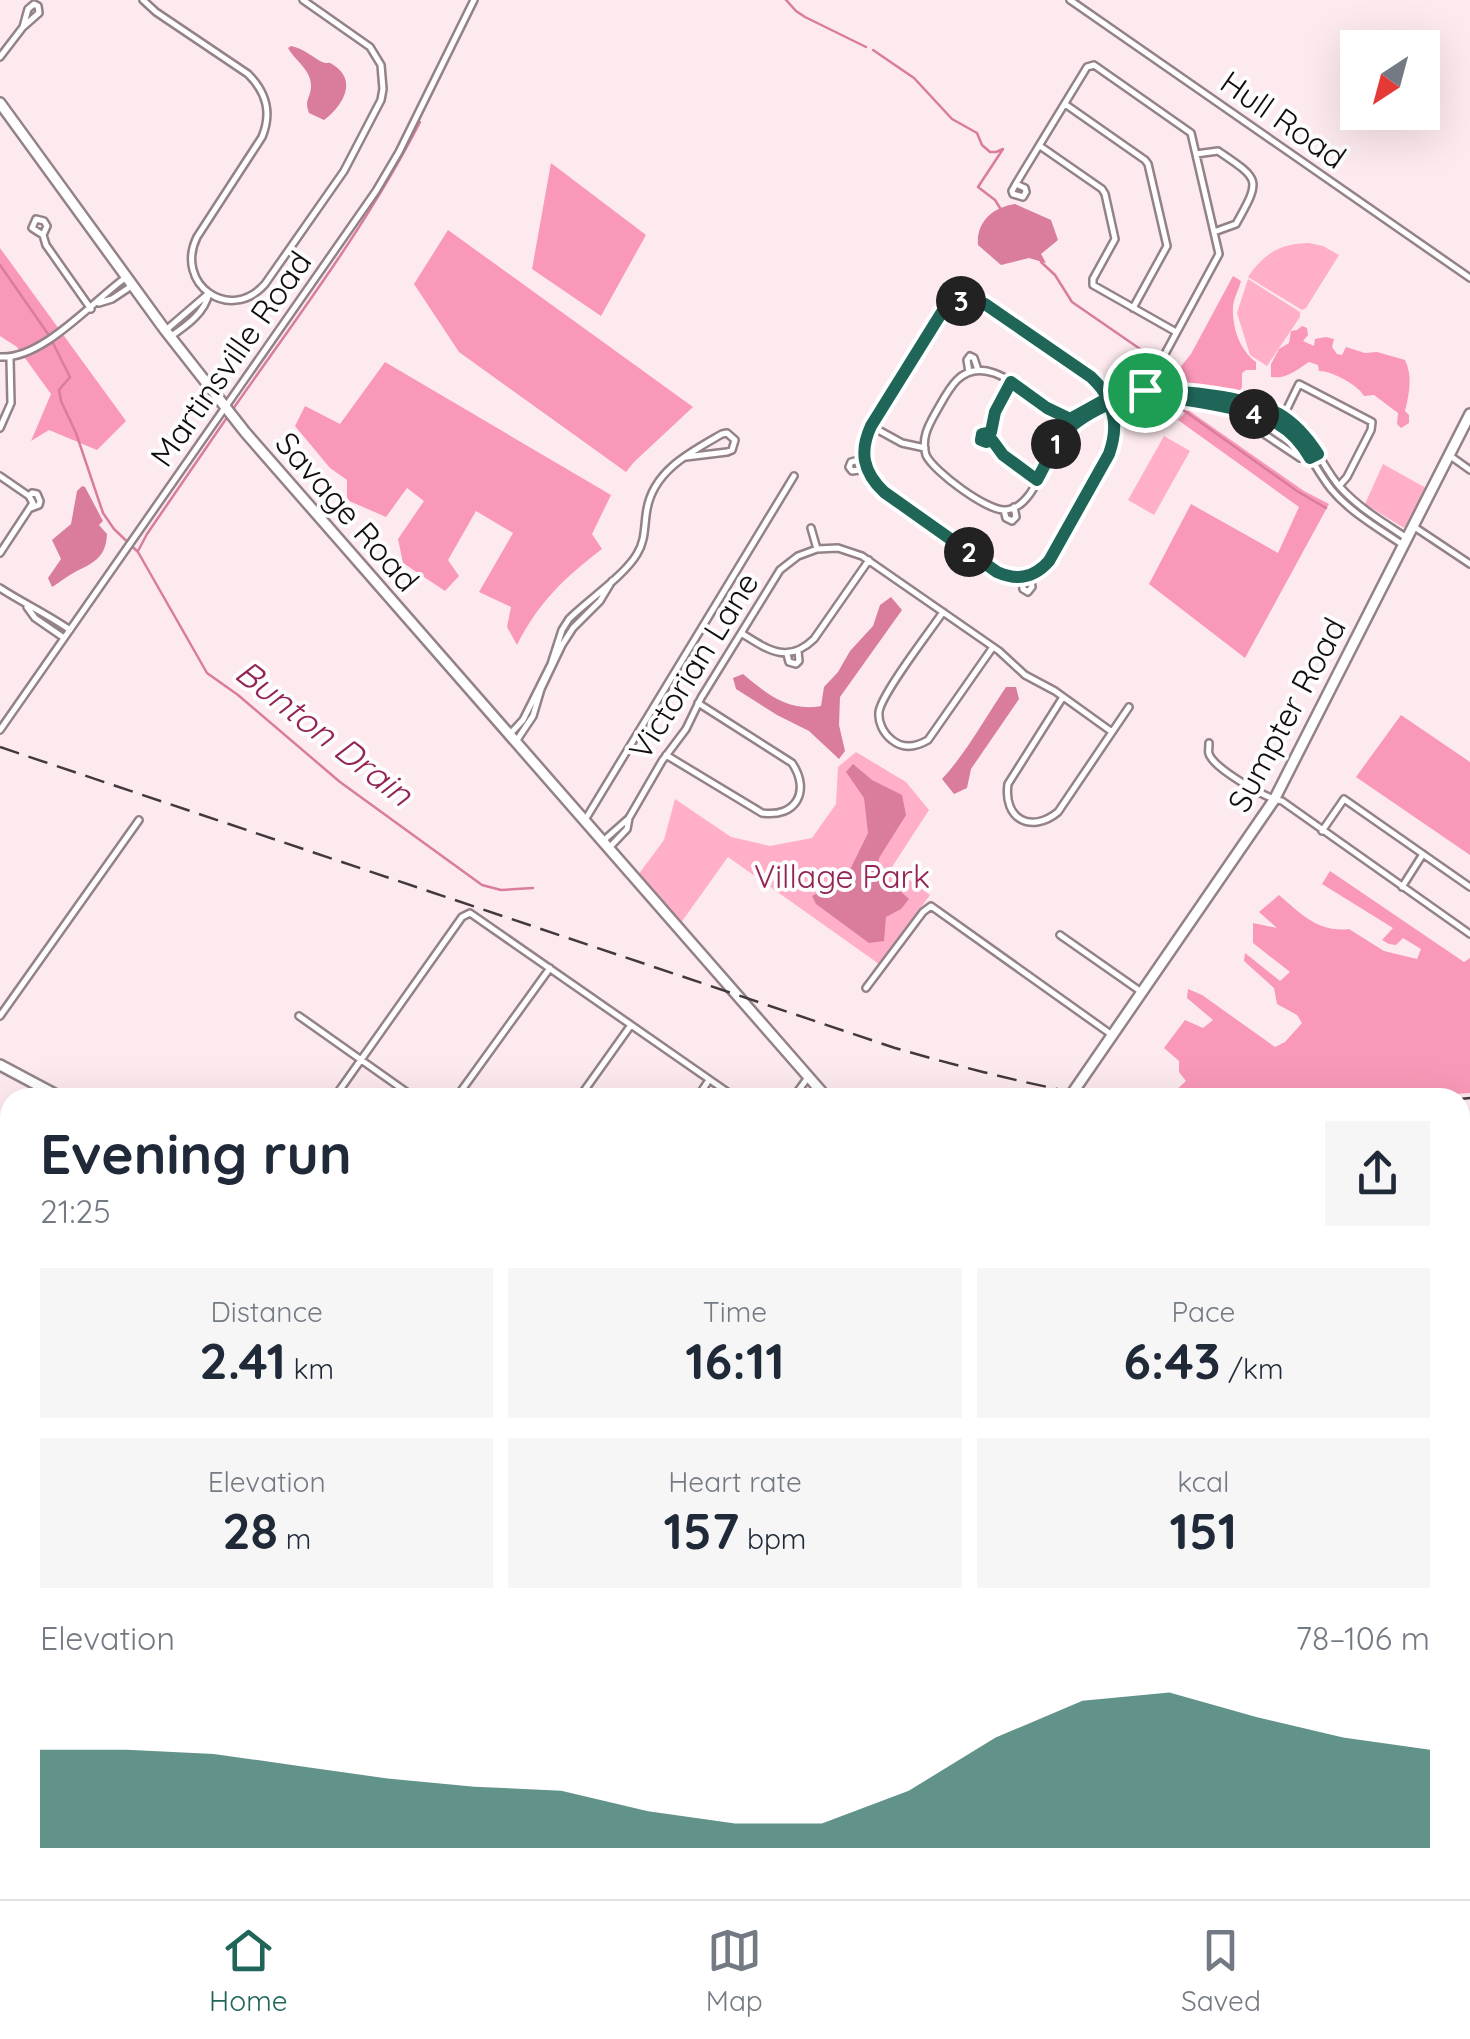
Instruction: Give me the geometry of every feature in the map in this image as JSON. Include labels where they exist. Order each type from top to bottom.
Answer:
[{"type":"street","points":[[143,0],[248,74],[262,91],[268,113],[262,138],[192,248],[193,273],[208,293],[223,300],[239,300],[260,290],[344,171],[381,100],[382,70],[370,47],[302,0]]},
{"type":"street","name":"Martinsville Road","points":[[0,730],[376,191],[474,0]]},
{"type":"street","name":"Hull Road","points":[[1070,0],[1470,278]]},
{"type":"street","points":[[0,57],[23,27]]},
{"type":"street","points":[[1016,184],[1090,65],[1190,131],[1218,256],[1146,393]]},
{"type":"street","name":"Savage Road","points":[[0,103],[224,407],[819,1088]]},
{"type":"street","points":[[1065,104],[1148,164],[1167,246],[1133,308]]},
{"type":"street","points":[[1040,146],[1104,192],[1115,239],[1092,283],[1176,332]]},
{"type":"street","points":[[1196,154],[1218,150],[1252,176],[1254,191],[1236,224],[1214,232]]},
{"type":"street","points":[[43,236],[50,252],[93,306]]},
{"type":"street","points":[[0,357],[31,352],[107,291],[129,281]]},
{"type":"street","points":[[168,333],[208,293]]},
{"type":"street","points":[[960,301],[978,301],[990,307],[1091,377],[1108,401],[1115,429],[1109,454],[1049,561],[1026,577],[997,572],[884,492],[866,469],[865,441],[871,426],[936,318],[960,301]]},
{"type":"street","points":[[968,372],[966,360],[970,356],[978,370]]},
{"type":"street","points":[[0,428],[11,404],[10,358]]},
{"type":"street","points":[[1056,444],[1058,424],[1047,408],[995,372],[978,370],[968,372],[953,384],[924,436],[930,462],[938,471],[988,506],[1004,510],[1026,499],[1070,425],[1108,401]]},
{"type":"street","points":[[1011,382],[995,412],[992,436],[1003,455],[1037,480]]},
{"type":"street","points":[[1279,424],[1299,384],[1372,422],[1351,469],[1336,488]]},
{"type":"street","points":[[1146,393],[1240,411],[1279,424],[1356,512],[1405,542]]},
{"type":"street","points":[[1047,408],[1070,419],[1108,401],[1146,393],[1196,394],[1265,408],[1303,433],[1336,488],[1405,542]]},
{"type":"street","points":[[1240,402],[1243,420],[1300,458],[1318,454]]},
{"type":"street","name":"Sumpter Road","points":[[1076,1088],[1274,800],[1470,414]]},
{"type":"street","points":[[871,426],[902,444],[925,448]]},
{"type":"street","points":[[547,675],[562,630],[640,550],[648,506],[667,470],[686,457],[722,434],[735,440],[732,450],[727,452],[686,457]]},
{"type":"street","points":[[1448,455],[1470,470]]},
{"type":"street","points":[[864,458],[851,462],[849,467],[852,471],[866,469]]},
{"type":"street","points":[[0,476],[29,496],[36,494],[40,502],[31,508],[0,553]]},
{"type":"street","points":[[584,820],[794,476]]},
{"type":"street","points":[[1004,510],[1006,518],[1012,521],[1016,517],[1014,508]]},
{"type":"street","points":[[1413,526],[1470,564]]},
{"type":"street","points":[[811,528],[817,549],[844,549],[869,560],[993,647],[1024,675],[1112,732]]},
{"type":"street","name":"Victorian Lane","points":[[606,845],[627,829],[632,810],[686,729],[780,570],[798,556],[817,549]]},
{"type":"street","points":[[741,633],[769,650],[798,651],[814,639],[869,560]]},
{"type":"street","points":[[512,738],[562,645],[610,588],[613,578]]},
{"type":"street","points":[[0,588],[70,630]]},
{"type":"street","points":[[25,605],[35,618],[64,638]]},
{"type":"street","points":[[580,608],[586,615]]},
{"type":"street","points":[[944,612],[882,701],[880,721],[894,741],[910,746],[928,740],[993,647]]},
{"type":"street","points":[[787,653],[788,662],[796,664],[800,658],[798,651]]},
{"type":"street","points":[[1063,697],[1008,784],[1012,810],[1028,823],[1042,822],[1058,812],[1129,707]]},
{"type":"street","points":[[666,755],[762,812],[780,813],[797,800],[800,778],[792,763],[698,704]]},
{"type":"street","points":[[1209,744],[1212,760],[1264,797],[1282,802],[1470,934]]},
{"type":"street","points":[[1322,831],[1344,799],[1470,886]]},
{"type":"street","points":[[0,1016],[139,820]]},
{"type":"street","points":[[1402,887],[1424,854]]},
{"type":"street","points":[[866,988],[923,912],[932,906],[1112,1036]]},
{"type":"street","points":[[341,1088],[467,914],[474,914],[722,1088]]},
{"type":"street","points":[[1060,935],[1142,992]]},
{"type":"street","points":[[463,1088],[550,968]]},
{"type":"street","points":[[298,1016],[401,1088]]},
{"type":"street","points":[[587,1088],[631,1024]]},
{"type":"street","points":[[0,1065],[43,1088]]},
{"type":"street","points":[[800,1088],[809,1076]]},
{"type":"street","points":[[704,1088],[710,1079]]},
{"type":"green space","points":[[1309,243],[1339,255],[1306,308],[1302,310],[1248,277],[1274,251]]},
{"type":"green space","points":[[1248,279],[1300,312],[1267,366],[1250,355],[1237,313]]},
{"type":"green space","points":[[1164,436],[1190,451],[1154,515],[1128,500]]},
{"type":"green space","points":[[1383,464],[1426,488],[1404,528],[1365,504]]},
{"type":"green space","name":"Village Park","points":[[856,752],[906,782],[929,810],[892,867],[930,895],[879,964],[728,857],[680,924],[638,875],[664,840],[675,799],[731,837],[770,846],[812,838],[836,804],[838,767]]},
{"type":"shaded area","points":[[291,46],[342,72],[346,87],[341,102],[324,120],[309,113],[311,81],[288,48]]},
{"type":"shaded area","points":[[551,163],[646,235],[601,316],[532,269]]},
{"type":"shaded area","points":[[1015,204],[1051,220],[1058,240],[1041,254],[1046,263],[1029,258],[1001,265],[978,245],[983,222],[1000,208]]},
{"type":"shaded area","points":[[448,230],[693,407],[626,472],[459,352],[414,284]]},
{"type":"shaded area","points":[[0,248],[126,421],[97,450],[49,430],[31,441],[51,394],[17,347],[0,336]]},
{"type":"shaded area","points":[[1233,276],[1241,281],[1233,306],[1235,330],[1245,351],[1256,362],[1256,370],[1242,373],[1237,396],[1172,387],[1177,371],[1191,354]]},
{"type":"shaded area","points":[[1307,328],[1308,335],[1303,341],[1314,346],[1315,339],[1334,339],[1332,347],[1337,354],[1342,355],[1346,347],[1405,360],[1410,379],[1405,411],[1409,423],[1401,428],[1397,424],[1398,413],[1374,395],[1364,396],[1344,379],[1319,371],[1318,365],[1309,362],[1287,375],[1271,377],[1271,364],[1279,349],[1289,343],[1291,331]]},
{"type":"shaded area","points":[[385,362],[611,495],[592,534],[602,549],[554,592],[517,645],[507,627],[511,607],[479,592],[513,533],[476,511],[448,560],[459,576],[445,591],[403,563],[398,539],[424,501],[407,488],[386,517],[347,500],[347,480],[330,468],[295,426],[305,406],[340,424]]},
{"type":"shaded area","points":[[1188,410],[1304,491],[1329,504],[1245,658],[1149,584],[1191,504],[1278,553],[1299,507],[1178,420]]},
{"type":"shaded area","points":[[82,486],[103,521],[99,525],[107,534],[104,549],[93,562],[52,587],[48,578],[61,559],[52,540],[71,524],[77,491]]},
{"type":"shaded area","points":[[891,597],[902,610],[840,697],[839,725],[845,751],[839,759],[809,731],[736,689],[733,678],[743,674],[788,704],[821,706],[824,687],[873,626],[880,605]]},
{"type":"shaded area","points":[[1006,687],[1016,687],[1019,699],[971,769],[967,788],[954,794],[942,779]]},
{"type":"shaded area","points":[[1401,715],[1470,762],[1470,855],[1356,777]]},
{"type":"shaded area","points":[[853,764],[872,780],[902,795],[906,815],[879,858],[877,870],[909,899],[886,917],[884,941],[869,943],[816,904],[812,896],[846,878],[868,833],[864,798],[846,772]]},
{"type":"shaded area","points":[[1330,871],[1464,962],[1470,958],[1470,1088],[1178,1088],[1186,1081],[1179,1072],[1179,1061],[1164,1048],[1185,1020],[1203,1028],[1213,1020],[1187,998],[1188,989],[1275,1047],[1302,1023],[1297,1015],[1277,1004],[1274,988],[1244,961],[1245,953],[1280,981],[1290,972],[1253,943],[1253,923],[1277,928],[1259,912],[1279,895],[1319,925],[1349,929],[1384,951],[1417,959],[1421,949],[1403,938],[1396,945],[1382,940],[1393,928],[1322,884]]},
{"type":"waterway","points":[[786,0],[805,17],[866,47]]},
{"type":"waterway","points":[[873,50],[914,78],[952,119],[977,133],[990,152],[1003,149],[978,187],[1000,208]]},
{"type":"waterway","points":[[233,409],[355,233],[420,122]]},
{"type":"waterway","points":[[1041,262],[1055,275],[1072,302],[1159,362],[1175,387]]},
{"type":"waterway","name":"Bunton Drain","points":[[0,265],[48,334]]},
{"type":"waterway","name":"Bunton Drain","points":[[52,341],[70,377],[59,390],[61,401],[103,513],[138,552],[207,673],[340,782],[482,885],[501,890],[533,888]]},
{"type":"waterway","points":[[1179,407],[1326,508]]},
{"type":"waterway","points":[[138,551],[228,416]]},
{"type":"railway","points":[[0,747],[895,1048],[1054,1088]]},
{"type":"route","points":[[1145,390],[1108,398],[1070,419],[1011,382],[992,418],[991,432],[982,434],[981,440],[992,440],[1003,455],[1037,480],[1070,425],[1109,404],[1115,429],[1109,454],[1049,561],[1027,576],[1016,578],[997,572],[884,492],[864,464],[865,441],[871,426],[936,318],[952,304],[966,300],[985,304],[1091,377],[1105,393],[1108,398],[1109,404],[1146,397],[1246,412],[1279,424],[1310,458],[1318,454],[1303,433],[1274,411],[1208,396],[1145,390]]}]
